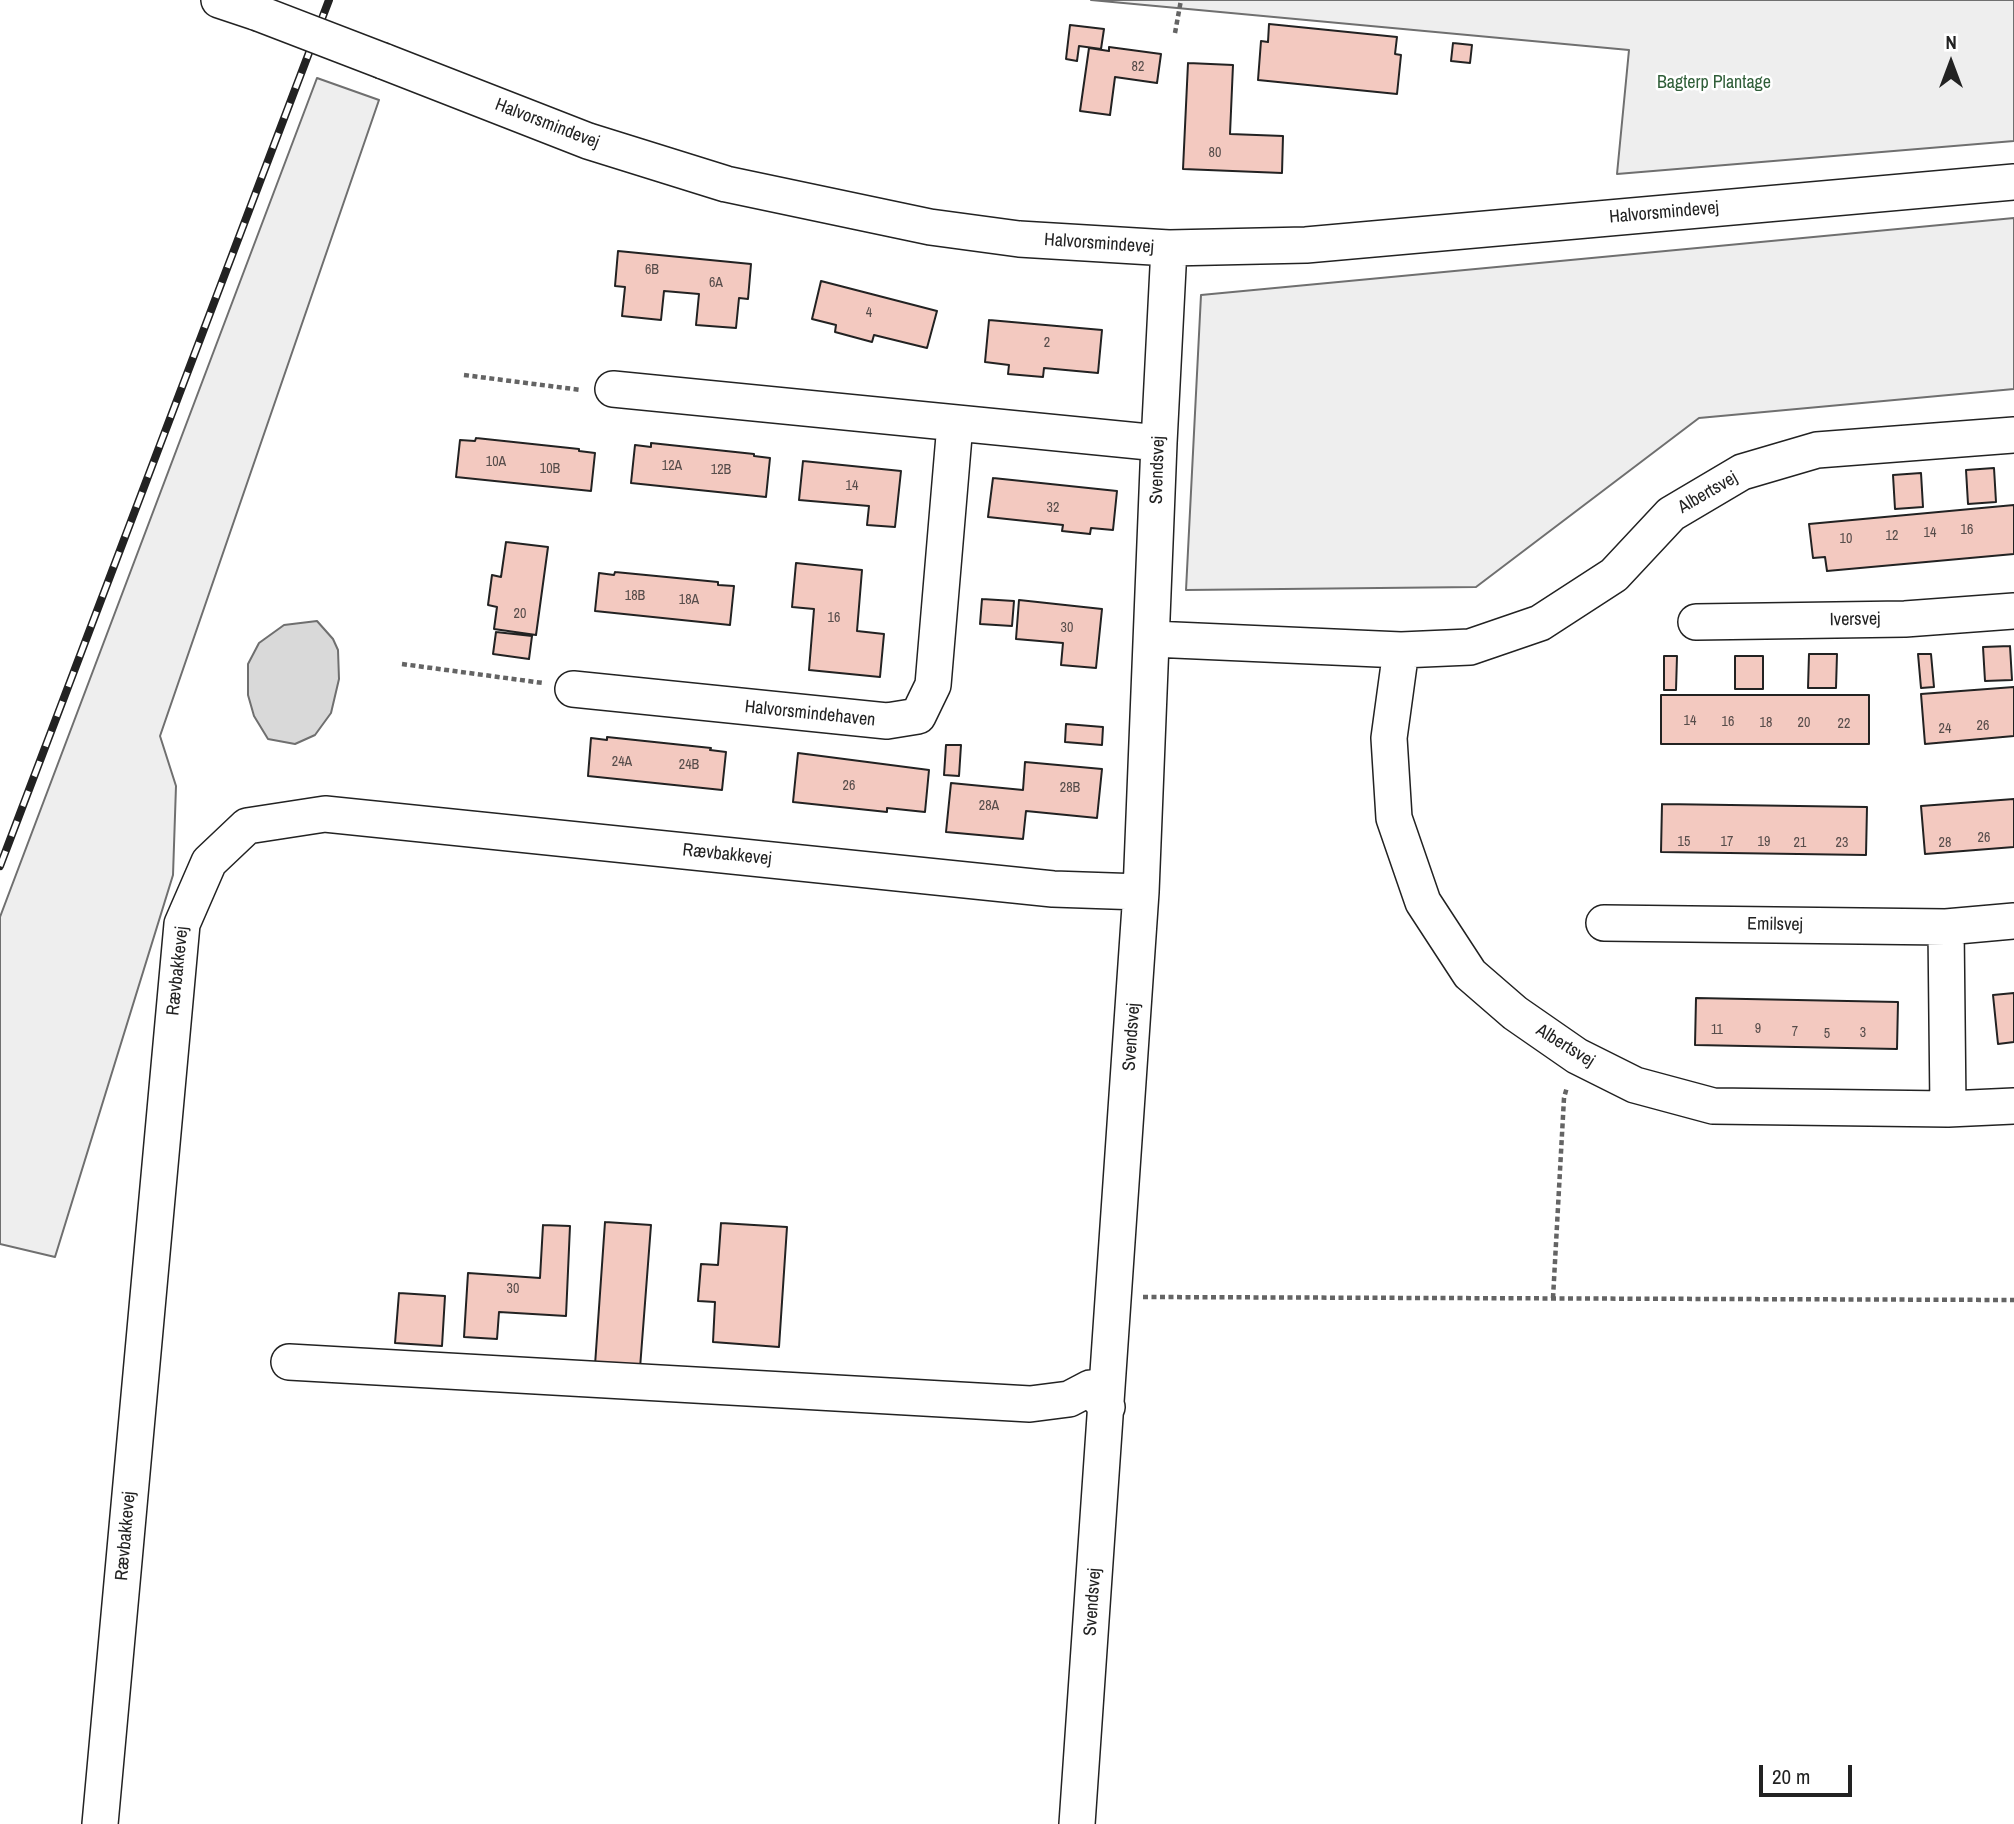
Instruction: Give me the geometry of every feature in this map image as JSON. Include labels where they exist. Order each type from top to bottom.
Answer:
[{"type":"street","name":"Halvorsmindevej","points":[[219,0],[588,141],[726,184],[930,227],[1020,239],[1169,248],[1306,245],[2014,182]]},
{"type":"street","name":"Svendsvej","points":[[1077,1824],[1141,892],[1169,248]]},
{"type":"street","points":[[612,389],[1159,443]]},
{"type":"street","name":"Halvorsmindehaven","points":[[573,690],[887,721],[918,716],[933,685],[955,424]]},
{"type":"street","name":"Albertsvej","points":[[1152,639],[1401,650],[1470,647],[1540,623],[1614,575],[1671,514],[1742,472],[1817,450],[2014,435]]},
{"type":"street","name":"Iversvej","points":[[1696,622],[1905,619],[2014,611]]},
{"type":"street","name":"Albertsvej","points":[[1401,650],[1389,738],[1394,818],[1423,902],[1471,974],[1515,1013],[1577,1056],[1635,1085],[1713,1106],[1948,1109],[2014,1106]]},
{"type":"street","name":"Rævbakkevej","points":[[100,1824],[182,924],[209,862],[247,826],[325,814],[1053,889],[1141,892]]},
{"type":"street","name":"Emilsvej","points":[[1604,923],[1946,927],[2014,921]]},
{"type":"street","points":[[1946,927],[1948,1109]]},
{"type":"street","points":[[289,1362],[1030,1404],[1069,1399],[1090,1388],[1107,1407]]},
{"type":"path","points":[[1175,33],[1181,0]]},
{"type":"path","points":[[464,374],[590,391],[612,389]]},
{"type":"path","points":[[402,664],[552,684],[573,690]]},
{"type":"path","points":[[1553,1299],[1564,1098],[1577,1056]]},
{"type":"path","points":[[1114,1297],[2014,1300]]},
{"type":"green space","name":"Bagterp Plantage","points":[[1091,0],[2014,0],[2014,141],[1617,174],[1629,50]]},
{"type":"green space","points":[[317,78],[379,100],[160,736],[176,786],[173,875],[55,1257],[0,1244],[0,917]]},
{"type":"green space","points":[[2014,218],[2014,389],[1699,418],[1476,587],[1186,590],[1201,295]]},
{"type":"shaded area","points":[[317,621],[333,639],[338,650],[339,679],[331,713],[315,735],[295,744],[268,739],[254,716],[248,695],[248,664],[259,643],[284,625]]},
{"type":"building","points":[[1269,24],[1397,37],[1395,54],[1401,55],[1397,94],[1258,80],[1261,41],[1268,42]]},
{"type":"building","points":[[1070,25],[1104,29],[1101,49],[1079,46],[1077,61],[1066,59]]},
{"type":"building","points":[[1453,43],[1472,45],[1470,63],[1451,61]]},
{"type":"building","points":[[1109,47],[1161,54],[1157,83],[1115,77],[1110,115],[1080,111],[1089,48],[1109,51]]},
{"type":"building","points":[[1188,63],[1233,65],[1230,134],[1283,136],[1282,173],[1183,169]]},
{"type":"building","points":[[618,251],[751,264],[748,299],[739,298],[736,328],[696,325],[699,294],[664,291],[661,320],[622,316],[625,287],[615,286]]},
{"type":"building","points":[[821,281],[937,311],[927,348],[874,335],[872,342],[835,332],[836,325],[812,319]]},
{"type":"building","points":[[989,320],[1102,330],[1098,373],[1044,368],[1043,377],[1008,374],[1009,365],[985,362]]},
{"type":"building","points":[[476,438],[595,453],[591,491],[456,477],[460,440],[475,441]]},
{"type":"building","points":[[651,443],[770,458],[766,497],[631,483],[635,445],[651,447]]},
{"type":"building","points":[[803,461],[901,471],[895,527],[867,525],[869,506],[799,500]]},
{"type":"building","points":[[1994,468],[1996,502],[1968,504],[1966,470]]},
{"type":"building","points":[[1921,473],[1923,507],[1895,509],[1893,475]]},
{"type":"building","points":[[993,478],[1117,491],[1113,530],[1091,528],[1090,534],[1062,531],[1063,525],[988,517]]},
{"type":"building","points":[[2014,505],[2014,554],[1827,571],[1825,557],[1813,558],[1809,524]]},
{"type":"building","points":[[506,542],[548,547],[536,635],[494,629],[497,607],[488,605],[492,575],[501,577]]},
{"type":"building","points":[[796,563],[862,570],[857,631],[884,634],[880,677],[809,670],[814,609],[792,607]]},
{"type":"building","points":[[615,572],[718,582],[718,585],[734,586],[730,625],[595,611],[599,573],[614,575]]},
{"type":"building","points":[[982,599],[1014,601],[1012,626],[980,624]]},
{"type":"building","points":[[1019,600],[1102,609],[1096,668],[1061,665],[1063,643],[1016,639]]},
{"type":"building","points":[[496,632],[532,636],[529,659],[493,654]]},
{"type":"building","points":[[2010,646],[2012,680],[1985,681],[1983,647]]},
{"type":"building","points":[[1809,654],[1837,654],[1836,688],[1808,688]]},
{"type":"building","points":[[1918,654],[1931,654],[1934,687],[1921,688]]},
{"type":"building","points":[[1664,656],[1677,656],[1676,690],[1664,690]]},
{"type":"building","points":[[1735,656],[1763,656],[1763,689],[1735,689]]},
{"type":"building","points":[[2014,687],[2014,736],[1925,744],[1921,694]]},
{"type":"building","points":[[1661,695],[1869,695],[1869,744],[1661,744]]},
{"type":"building","points":[[1066,724],[1103,727],[1102,745],[1065,742]]},
{"type":"building","points":[[607,737],[726,752],[722,790],[588,776],[591,738],[607,740]]},
{"type":"building","points":[[946,745],[961,745],[959,776],[944,775]]},
{"type":"building","points":[[798,753],[929,770],[925,812],[887,808],[887,812],[793,802]]},
{"type":"building","points":[[1025,762],[1102,769],[1097,818],[1026,811],[1023,839],[946,832],[951,783],[1023,790]]},
{"type":"building","points":[[2014,799],[2014,847],[1925,854],[1921,806]]},
{"type":"building","points":[[1662,804],[1867,807],[1866,855],[1661,852]]},
{"type":"building","points":[[2014,993],[2014,1042],[1998,1044],[1993,995]]},
{"type":"building","points":[[1696,998],[1898,1002],[1897,1049],[1695,1045]]},
{"type":"building","points":[[605,1222],[651,1225],[640,1368],[595,1365]]},
{"type":"building","points":[[721,1223],[787,1227],[779,1347],[713,1342],[715,1302],[698,1301],[701,1264],[718,1265]]},
{"type":"building","points":[[543,1225],[570,1226],[566,1316],[499,1312],[497,1339],[464,1337],[468,1273],[540,1278]]},
{"type":"building","points":[[399,1293],[445,1296],[442,1346],[395,1343]]},
{"type":"railway","points":[[0,866],[329,0]]}]
